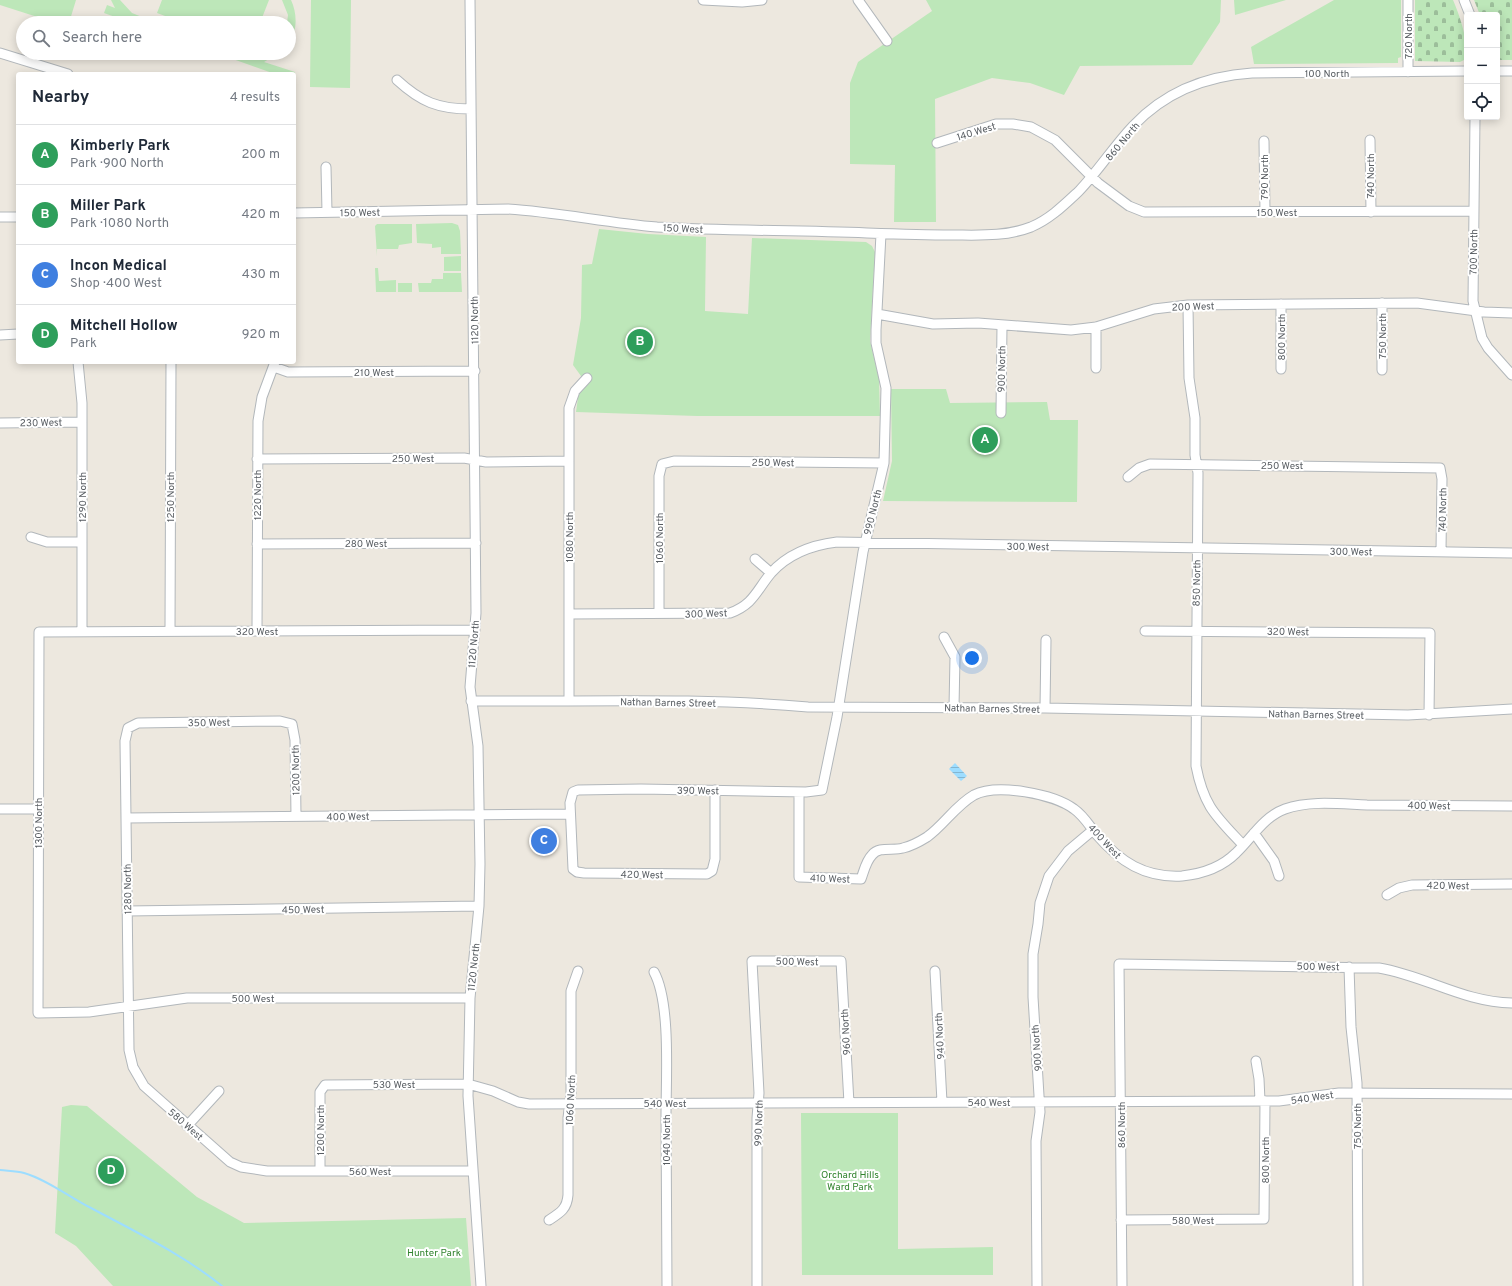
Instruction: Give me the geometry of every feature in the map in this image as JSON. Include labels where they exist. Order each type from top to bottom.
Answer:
[{"type":"street","name":"1120 North","points":[[470,0],[470,109],[475,371],[476,543],[475,630],[471,668],[471,701],[478,746],[480,814],[479,906],[470,998],[468,1084],[481,1286]]},
{"type":"street","points":[[703,0],[742,2],[762,0]]},
{"type":"street","points":[[858,0],[887,41]]},
{"type":"street","name":"720 North","points":[[1408,0],[1408,72]]},
{"type":"street","points":[[1464,0],[1469,12]]},
{"type":"street","points":[[0,53],[16,58]]},
{"type":"street","points":[[23,60],[62,72]]},
{"type":"street","name":"100 North","points":[[1188,86],[1230,75],[1464,71]]},
{"type":"street","points":[[1500,71],[1512,71]]},
{"type":"street","points":[[397,80],[412,94],[432,104],[452,109],[470,109]]},
{"type":"street","name":"860 North","points":[[1065,205],[1092,176],[1133,126],[1148,111],[1188,86]]},
{"type":"street","name":"700 North","points":[[1475,120],[1473,211],[1474,310],[1482,338],[1488,348],[1512,375]]},
{"type":"street","name":"140 West","points":[[937,143],[996,124],[1023,125],[1048,134],[1092,176]]},
{"type":"street","name":"740 North","points":[[1370,140],[1371,212]]},
{"type":"street","name":"790 North","points":[[1264,141],[1265,212]]},
{"type":"street","points":[[326,167],[326,212]]},
{"type":"street","name":"150 West","points":[[1092,176],[1098,183],[1129,206],[1144,212],[1473,211]]},
{"type":"street","name":"150 West","points":[[296,213],[484,209],[524,210],[664,227],[882,234],[1007,234],[1020,231],[1042,222],[1065,205]]},
{"type":"street","points":[[0,217],[16,217]]},
{"type":"street","name":"990 North","points":[[822,790],[838,707],[865,543],[884,463],[886,401],[884,380],[876,343],[882,234]]},
{"type":"street","name":"750 North","points":[[1382,303],[1382,370]]},
{"type":"street","name":"200 West","points":[[877,314],[933,324],[978,323],[1062,330],[1096,328],[1154,309],[1188,305],[1425,303],[1484,312],[1512,313]]},
{"type":"street","name":"800 North","points":[[1281,304],[1281,369]]},
{"type":"street","name":"850 North","points":[[1188,305],[1189,378],[1195,418],[1197,464],[1196,766],[1201,791],[1212,811],[1243,845]]},
{"type":"street","name":"900 North","points":[[1001,413],[1002,325]]},
{"type":"street","points":[[1096,328],[1096,368]]},
{"type":"street","points":[[0,334],[16,334]]},
{"type":"street","name":"1290 North","points":[[78,364],[82,386],[82,632]]},
{"type":"street","name":"1250 North","points":[[170,631],[171,364]]},
{"type":"street","name":"210 West","points":[[275,365],[288,372],[475,371]]},
{"type":"street","name":"1220 North","points":[[257,631],[257,459],[259,408],[264,391],[275,365]]},
{"type":"street","name":"1080 North","points":[[569,701],[569,408],[575,391],[586,378]]},
{"type":"street","name":"230 West","points":[[0,423],[82,422]]},
{"type":"street","name":"250 West","points":[[257,459],[464,458],[486,462],[569,460]]},
{"type":"street","name":"250 West","points":[[662,464],[674,461],[884,463]]},
{"type":"street","name":"1060 North","points":[[659,613],[659,476],[662,464]]},
{"type":"street","name":"250 West","points":[[1128,477],[1139,468],[1150,464],[1440,468]]},
{"type":"street","name":"740 North","points":[[1440,468],[1442,479],[1441,552]]},
{"type":"street","points":[[31,537],[47,542],[82,542]]},
{"type":"street","name":"300 West","points":[[570,614],[730,613],[748,604],[771,573],[789,558],[815,546],[837,542],[1512,553]]},
{"type":"street","name":"280 West","points":[[257,544],[476,543]]},
{"type":"street","points":[[755,559],[771,573]]},
{"type":"street","name":"320 West","points":[[39,632],[475,630]]},
{"type":"street","name":"320 West","points":[[1145,630],[1430,633],[1429,715]]},
{"type":"street","name":"1300 North","points":[[38,1013],[39,632]]},
{"type":"street","points":[[944,638],[955,657],[954,708]]},
{"type":"street","points":[[1045,708],[1046,640]]},
{"type":"street","name":"Nathan Barnes Street","points":[[471,701],[569,701],[838,707],[1045,708],[1195,712],[1429,715],[1488,709],[1512,709]]},
{"type":"street","name":"350 West","points":[[128,728],[138,723],[280,721],[292,724]]},
{"type":"street","name":"1200 North","points":[[292,724],[295,740],[296,816]]},
{"type":"street","name":"1280 North","points":[[128,728],[125,741],[129,1050]]},
{"type":"street","name":"390 West","points":[[570,814],[570,803],[573,792],[583,789],[800,792],[814,792],[822,790]]},
{"type":"street","name":"420 West","points":[[570,814],[572,869],[577,872],[702,875],[712,871],[715,859],[715,790]]},
{"type":"street","name":"400 West","points":[[861,879],[868,860],[874,852],[882,849],[902,848],[918,842],[932,833],[966,801],[975,795],[989,791],[1017,790],[1058,801],[1074,809],[1106,845],[1124,862],[1140,870],[1162,876],[1187,875],[1210,869],[1230,860],[1267,819],[1278,812],[1302,805],[1512,806]]},
{"type":"street","name":"410 West","points":[[800,792],[799,877],[861,879]]},
{"type":"street","points":[[0,810],[38,809]]},
{"type":"street","name":"400 West","points":[[126,818],[570,814]]},
{"type":"street","name":"900 North","points":[[1037,1286],[1036,1141],[1040,1102],[1032,968],[1040,903],[1045,885],[1055,867],[1072,847],[1094,830]]},
{"type":"street","points":[[1254,833],[1274,861],[1279,876]]},
{"type":"street","name":"420 West","points":[[1387,895],[1399,888],[1412,884],[1512,884]]},
{"type":"street","name":"450 West","points":[[127,911],[479,906]]},
{"type":"street","name":"990 North","points":[[752,961],[759,1093],[756,1118],[757,1286]]},
{"type":"street","name":"500 West","points":[[752,961],[841,961]]},
{"type":"street","name":"960 North","points":[[841,961],[849,1103]]},
{"type":"street","name":"860 North","points":[[1119,964],[1122,1286]]},
{"type":"street","name":"500 West","points":[[1119,964],[1379,968],[1404,973],[1461,995],[1481,1000],[1512,1003]]},
{"type":"street","name":"750 North","points":[[1349,967],[1351,1028],[1357,1093],[1358,1286]]},
{"type":"street","name":"1060 North","points":[[549,1220],[563,1211],[567,1204],[571,991],[578,971]]},
{"type":"street","name":"940 North","points":[[936,971],[942,1102]]},
{"type":"street","name":"1040 North","points":[[654,972],[660,982],[663,994],[666,1103],[667,1286]]},
{"type":"street","name":"500 West","points":[[38,1013],[89,1012],[187,998],[470,998]]},
{"type":"street","name":"580 West","points":[[129,1050],[133,1067],[144,1086],[187,1126],[230,1162],[241,1167],[267,1171]]},
{"type":"street","name":"800 North","points":[[1256,1062],[1262,1101],[1264,1219]]},
{"type":"street","name":"540 West","points":[[468,1084],[492,1091],[518,1102],[570,1103],[1262,1101],[1292,1100],[1330,1094],[1357,1093],[1512,1094]]},
{"type":"street","name":"530 West","points":[[322,1088],[325,1085],[468,1084]]},
{"type":"street","name":"1200 North","points":[[320,1171],[320,1103],[322,1088]]},
{"type":"street","points":[[187,1126],[219,1091]]},
{"type":"street","name":"560 West","points":[[267,1171],[473,1171]]},
{"type":"street","name":"580 West","points":[[1121,1220],[1264,1219]]},
{"type":"green space","points":[[0,0],[76,0],[71,16],[34,16],[0,5]]},
{"type":"green space","points":[[111,0],[120,0],[132,13],[140,16],[112,16],[104,13],[107,5],[115,8]]},
{"type":"green space","points":[[162,0],[269,0],[263,16],[165,16],[157,13]]},
{"type":"green space","points":[[282,0],[291,0],[295,16],[288,15]]},
{"type":"green space","points":[[311,0],[351,0],[350,88],[310,87]]},
{"type":"green space","points":[[926,0],[1221,0],[1220,22],[1192,65],[1080,66],[1064,95],[1030,83],[992,78],[935,99],[936,222],[894,222],[895,165],[850,164],[850,83],[858,62],[932,11]]},
{"type":"green space","points":[[1234,0],[1286,0],[1235,15]]},
{"type":"green space","points":[[1334,0],[1401,0],[1401,57],[1398,58],[1398,63],[1254,64],[1251,47]]},
{"type":"green space","points":[[1415,0],[1453,0],[1461,21],[1464,34],[1464,60],[1460,62],[1415,61]]},
{"type":"green space","points":[[1474,0],[1512,0],[1512,60],[1500,60],[1500,12],[1479,12]]},
{"type":"green space","points":[[236,60],[267,60],[264,62],[295,72],[269,72]]},
{"type":"green space","points":[[452,223],[458,225],[460,231],[461,254],[441,254],[441,247],[432,248],[432,244],[417,243],[416,224]]},
{"type":"green space","points":[[377,224],[412,224],[412,243],[399,245],[398,249],[377,249],[377,256],[375,226]]},
{"type":"green space","points":[[599,229],[648,234],[706,237],[705,311],[748,314],[752,238],[866,242],[872,246],[875,252],[870,341],[879,379],[880,416],[697,416],[576,412],[581,376],[573,365],[581,318],[582,265],[592,264]]},
{"type":"green space","points":[[461,256],[461,271],[444,271],[444,257]]},
{"type":"green space","points":[[375,268],[378,268],[379,281],[396,280],[396,292],[376,292]]},
{"type":"green space","points":[[443,273],[461,273],[462,292],[419,292],[418,283],[431,283],[432,279],[443,279]]},
{"type":"green space","points":[[398,283],[412,283],[412,292],[398,292]]},
{"type":"green space","points":[[891,389],[946,389],[950,403],[1047,402],[1050,420],[1078,420],[1077,502],[883,501],[892,461]]},
{"type":"green space","name":"Hunter Park","points":[[71,1105],[87,1106],[197,1197],[244,1223],[466,1218],[471,1286],[113,1286],[76,1246],[55,1233],[62,1107]]},
{"type":"green space","name":"Orchard Hills Ward Park","points":[[801,1113],[898,1113],[898,1249],[993,1247],[993,1275],[802,1275]]},
{"type":"water","points":[[955,763],[967,776],[961,781],[949,769]]},
{"type":"waterway","points":[[0,1170],[24,1173],[50,1184],[83,1204],[175,1254],[207,1274],[222,1286]]},
{"type":"place","name":"Miller Park","points":[[640,342]]},
{"type":"place","name":"Kimberly Park","points":[[985,440]]},
{"type":"place","name":"Incon Medical","points":[[544,841]]},
{"type":"place","name":"Mitchell Hollow","points":[[111,1171]]}]
